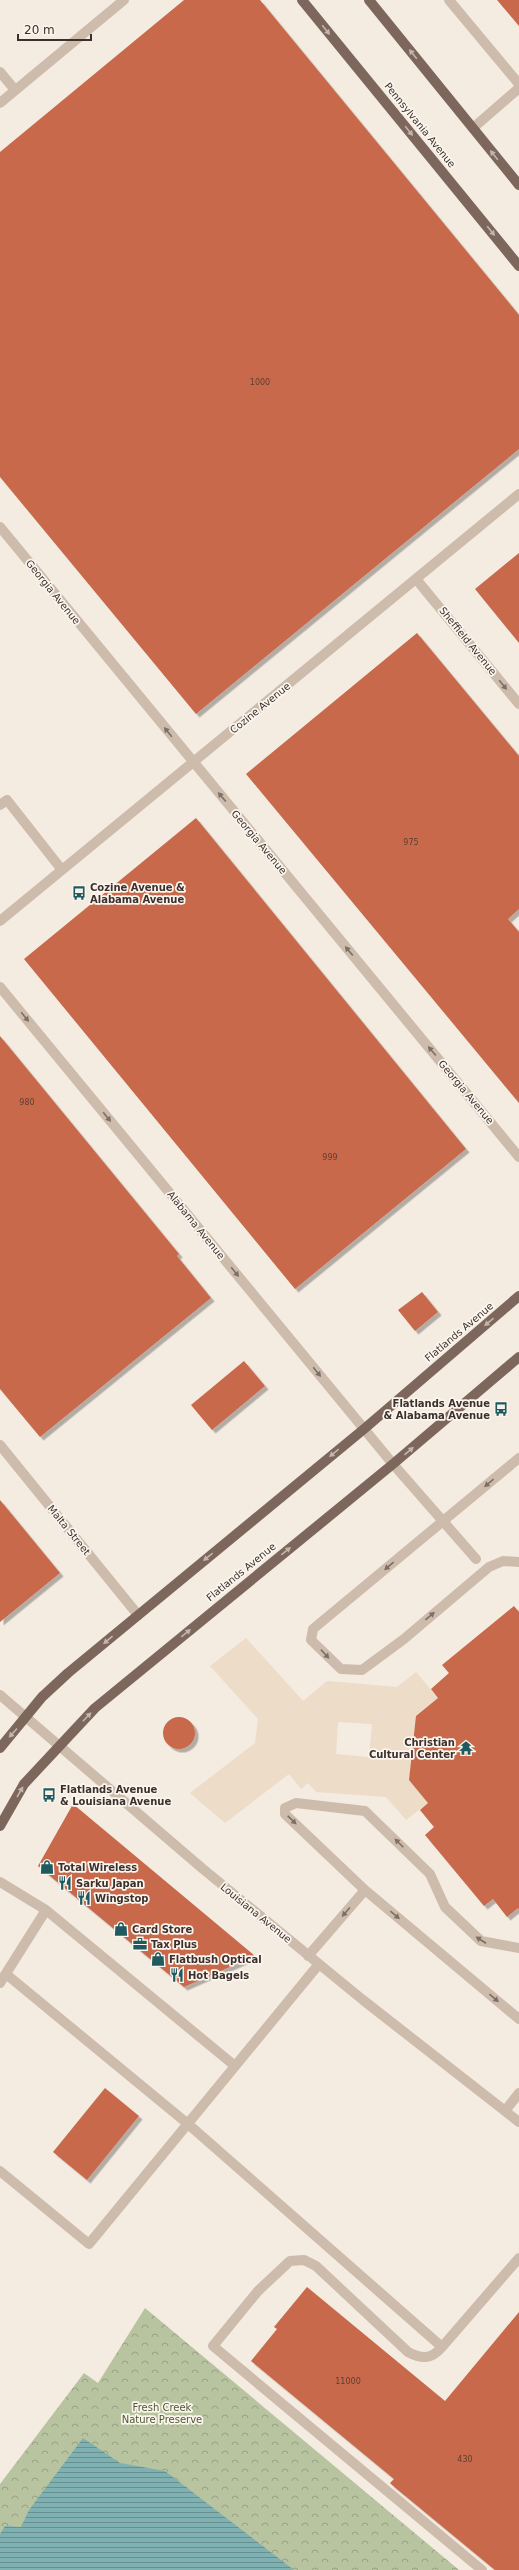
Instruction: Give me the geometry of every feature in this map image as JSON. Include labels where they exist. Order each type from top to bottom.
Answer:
[{"type":"main road","name":"Pennsylvania Avenue","points":[[302,0],[519,266]]},
{"type":"main road","points":[[369,0],[519,185]]},
{"type":"main road","name":"Flatlands Avenue","points":[[0,1748],[42,1697],[68,1673],[364,1429],[519,1296]]},
{"type":"main road","name":"Flatlands Avenue","points":[[0,1826],[24,1784],[95,1708],[393,1464],[519,1357]]},
{"type":"street","points":[[0,103],[124,0]]},
{"type":"street","points":[[449,0],[519,84]]},
{"type":"street","points":[[0,72],[15,90]]},
{"type":"street","points":[[473,128],[519,88]]},
{"type":"street","name":"Cozine Avenue","points":[[0,922],[519,494]]},
{"type":"street","name":"Georgia Avenue","points":[[0,527],[519,1157]]},
{"type":"street","points":[[0,545],[8,537]]},
{"type":"street","name":"Sheffield Avenue","points":[[416,579],[519,704]]},
{"type":"street","points":[[0,805],[7,800],[62,870]]},
{"type":"street","name":"Alabama Avenue","points":[[0,987],[393,1464],[476,1559]]},
{"type":"street","name":"Malta Street","points":[[0,1445],[138,1614]]},
{"type":"street","points":[[519,1458],[313,1629],[311,1640],[335,1665],[350,1671],[362,1670],[404,1638],[489,1567],[503,1561],[519,1562]]},
{"type":"street","name":"Louisiana Avenue","points":[[0,1695],[203,1870],[308,1956],[519,2122]]},
{"type":"street","points":[[519,1948],[481,1941],[445,1907],[430,1874],[365,1811],[296,1803],[284,1808],[285,1814],[365,1890],[519,2019]]},
{"type":"street","points":[[0,1882],[46,1910],[235,2066]]},
{"type":"street","points":[[308,1956],[365,1890]]},
{"type":"street","points":[[46,1910],[3,1978],[188,2124],[442,2347]]},
{"type":"street","points":[[0,2171],[89,2244],[319,1964]]},
{"type":"street","points":[[505,2111],[519,2093]]},
{"type":"street","points":[[482,2570],[213,2346],[258,2291],[290,2262],[304,2260],[316,2266],[408,2352],[420,2358],[428,2358],[442,2347],[519,2258]]},
{"type":"green space","name":"Fresh Creek Nature Preserve","points":[[145,2308],[459,2570],[266,2570],[33,2534],[0,2543],[0,2484],[84,2373],[98,2383]]},
{"type":"shaded area","points":[[246,1638],[303,1701],[327,1681],[397,1687],[416,1672],[438,1698],[416,1716],[428,1803],[406,1820],[386,1797],[316,1792],[308,1783],[301,1789],[289,1774],[225,1823],[190,1793],[255,1743],[258,1719],[210,1666]],"holes":[[[338,1722],[372,1724],[369,1757],[336,1754]]]},
{"type":"water","points":[[83,2438],[120,2463],[165,2471],[294,2570],[0,2570],[0,2534],[5,2526],[21,2527],[29,2510]]},
{"type":"building","points":[[184,0],[260,0],[519,315],[519,449],[196,714],[0,477],[0,152]]},
{"type":"building","points":[[497,0],[519,0],[519,26]]},
{"type":"building","points":[[519,553],[519,643],[475,589]]},
{"type":"building","points":[[417,633],[519,756],[519,909],[508,919],[519,932],[519,1103],[246,774]]},
{"type":"building","points":[[196,818],[466,1149],[295,1289],[24,959]]},
{"type":"building","points":[[0,1036],[179,1254],[177,1256],[211,1298],[40,1437],[0,1389]]},
{"type":"building","points":[[422,1292],[438,1312],[415,1331],[398,1310]]},
{"type":"building","points":[[244,1361],[265,1386],[212,1430],[191,1405]]},
{"type":"building","points":[[0,1500],[60,1573],[0,1622]]},
{"type":"building","name":"Christian Cultural Center","points":[[514,1606],[519,1612],[519,1910],[518,1908],[507,1917],[493,1899],[484,1906],[425,1835],[434,1827],[420,1810],[428,1803],[409,1780],[416,1716],[438,1698],[431,1689],[449,1673],[442,1665]]},
{"type":"building","points":[[176,1717],[182,1717],[191,1721],[195,1733],[191,1745],[182,1749],[176,1749],[167,1745],[163,1736],[163,1730],[167,1721]]},
{"type":"building","points":[[73,1804],[255,1956],[184,1987],[38,1866]]},
{"type":"building","points":[[105,2088],[139,2116],[87,2180],[53,2152]]},
{"type":"building","points":[[307,2287],[445,2401],[519,2312],[519,2570],[495,2570],[392,2485],[390,2483],[394,2479],[251,2361],[277,2329],[274,2327]]},
{"type":"place","name":"Cozine Avenue & Alabama Avenue","points":[[79,893]]},
{"type":"place","name":"Flatlands Avenue & Alabama Avenue","points":[[501,1409]]},
{"type":"place","name":"Christian Cultural Center","points":[[466,1748]]},
{"type":"place","name":"Flatlands Avenue & Louisiana Avenue","points":[[49,1795]]},
{"type":"place","name":"Total Wireless","points":[[47,1867]]},
{"type":"place","name":"Sarku Japan","points":[[65,1883]]},
{"type":"place","name":"Wingstop","points":[[84,1898]]},
{"type":"place","name":"Card Store","points":[[121,1929]]},
{"type":"place","name":"Tax Plus","points":[[140,1944]]},
{"type":"place","name":"Flatbush Optical","points":[[158,1959]]},
{"type":"place","name":"Hot Bagels","points":[[177,1975]]}]
